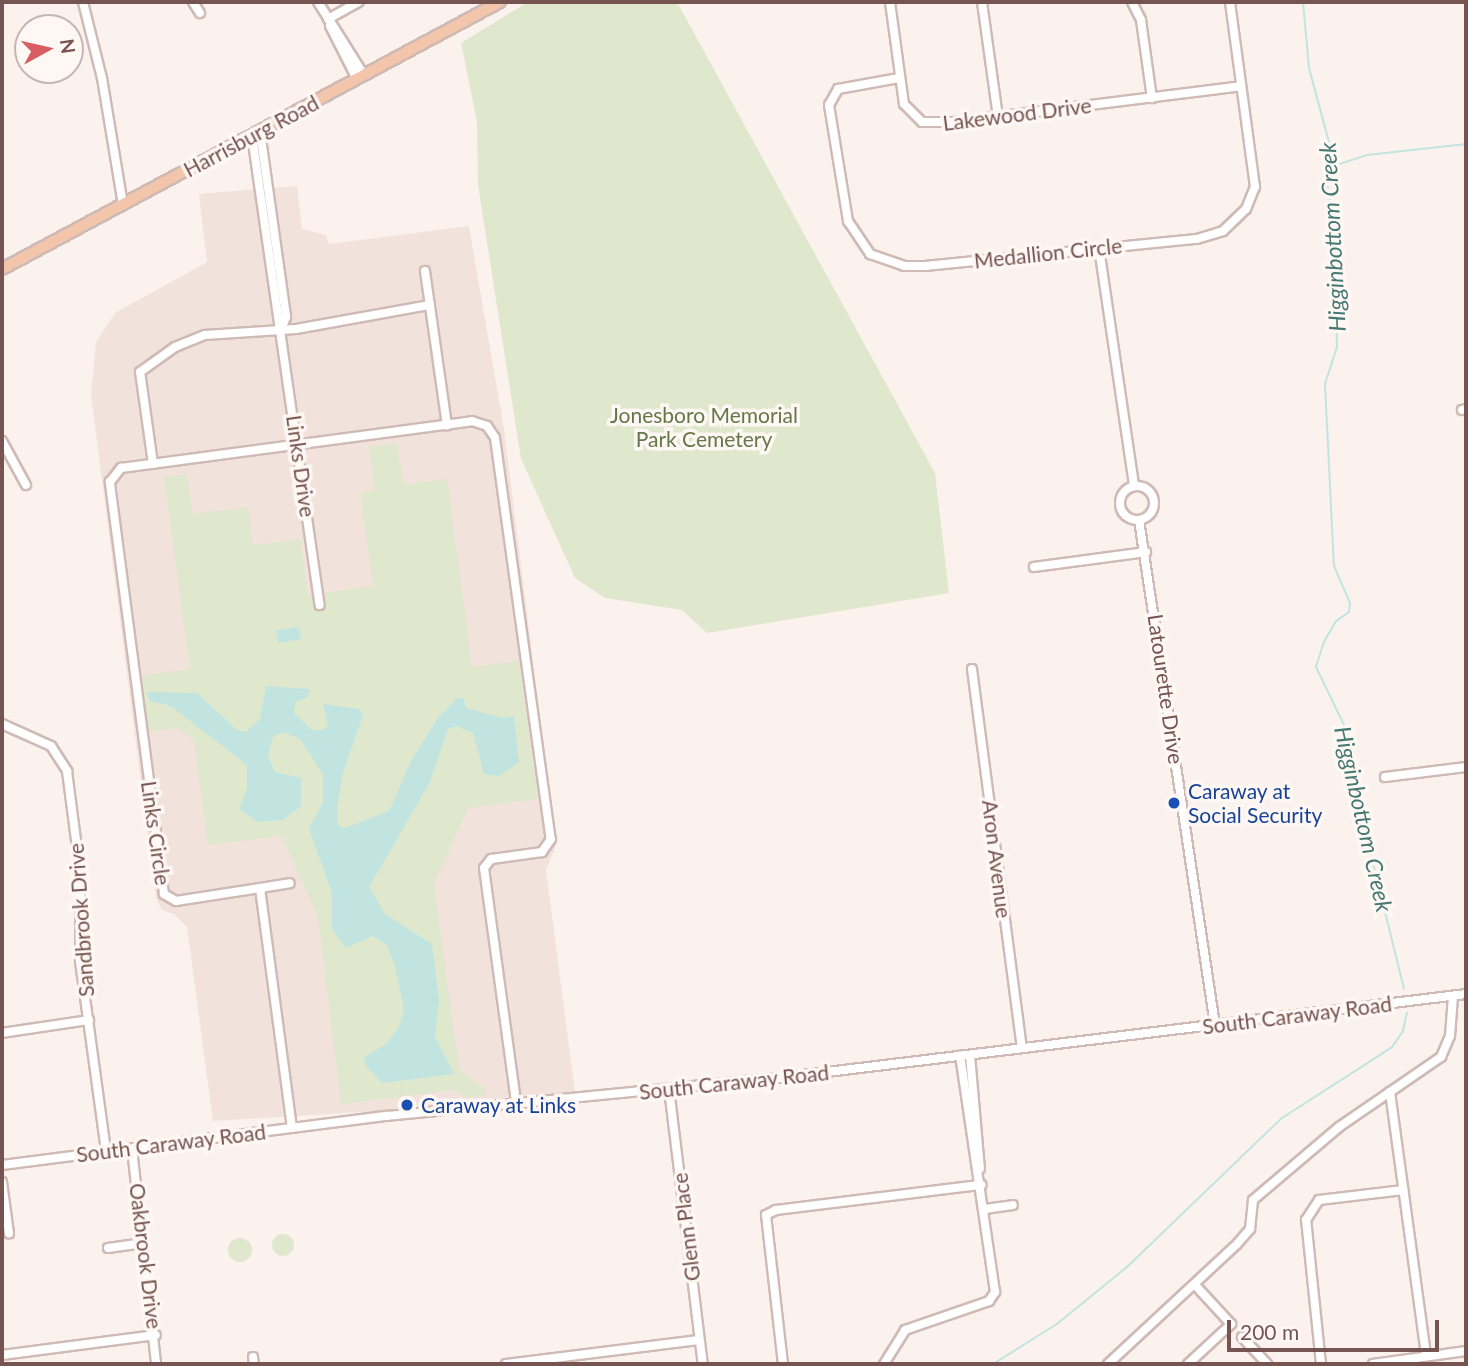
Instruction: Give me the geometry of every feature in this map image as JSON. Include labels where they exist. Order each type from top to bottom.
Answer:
[{"type":"main road","name":"Harrisburg Road","points":[[2,269],[500,2]]},
{"type":"street","points":[[83,2],[102,78],[123,205]]},
{"type":"street","points":[[192,2],[200,13]]},
{"type":"street","points":[[318,2],[361,77]]},
{"type":"street","points":[[328,19],[359,2]]},
{"type":"street","name":"Lakewood Drive","points":[[890,2],[904,103],[922,122],[998,117],[1241,86]]},
{"type":"street","points":[[982,2],[998,117]]},
{"type":"street","points":[[1132,2],[1141,20],[1152,98]]},
{"type":"street","name":"Medallion Circle","points":[[899,78],[838,89],[829,105],[848,221],[870,254],[904,267],[1197,239],[1223,231],[1246,209],[1255,187],[1230,2]]},
{"type":"street","name":"Links Drive","points":[[256,134],[320,605]]},
{"type":"street","points":[[1099,248],[1134,486]]},
{"type":"street","points":[[425,271],[447,425]]},
{"type":"street","points":[[153,464],[140,372],[194,337],[282,327],[296,329],[430,305]]},
{"type":"street","name":"Links Circle","points":[[290,883],[176,901],[166,898],[162,890],[109,486],[121,468],[480,422],[495,438],[551,839],[542,852],[491,859],[484,868],[516,1103]]},
{"type":"street","points":[[2,441],[26,485]]},
{"type":"street","points":[[1134,486],[1146,489],[1153,498],[1153,509],[1139,520],[1128,517],[1119,502],[1124,491],[1134,486]]},
{"type":"street","name":"Latourette Drive","points":[[1139,520],[1146,552],[1215,1025]]},
{"type":"street","points":[[1034,567],[1146,552]]},
{"type":"street","name":"Aron Avenue","points":[[972,669],[1022,1048]]},
{"type":"street","name":"Sandbrook Drive","points":[[2,724],[51,747],[64,763],[80,872],[79,947],[106,1152]]},
{"type":"street","points":[[1385,777],[1466,767]]},
{"type":"street","points":[[260,888],[292,1128]]},
{"type":"street","name":"South Caraway Road","points":[[2,1165],[292,1128],[669,1089],[1466,994]]},
{"type":"street","points":[[1108,1364],[1196,1286],[1250,1229],[1253,1200],[1339,1127],[1429,1068],[1445,1052],[1453,996]]},
{"type":"street","points":[[2,1033],[89,1020]]},
{"type":"street","points":[[884,1364],[905,1330],[993,1298],[985,1209],[965,1055]]},
{"type":"street","name":"Glenn Place","points":[[669,1089],[703,1364]]},
{"type":"street","points":[[1390,1092],[1426,1356]]},
{"type":"street","name":"Oakbrook Drive","points":[[132,1149],[156,1335],[156,1364]]},
{"type":"street","points":[[2,1182],[9,1234]]},
{"type":"street","points":[[783,1364],[766,1215],[776,1210],[981,1185]]},
{"type":"street","points":[[1321,1364],[1306,1220],[1319,1200],[1404,1189]]},
{"type":"street","points":[[985,1209],[1013,1205]]},
{"type":"street","points":[[108,1248],[144,1243]]},
{"type":"street","points":[[1188,1364],[1231,1324],[1196,1286]]},
{"type":"street","points":[[2,1355],[156,1335]]},
{"type":"street","points":[[1242,1337],[1267,1364]]},
{"type":"street","points":[[506,1364],[581,1360],[699,1340]]},
{"type":"street","points":[[1373,1364],[1466,1351]]},
{"type":"shaded area","points":[[297,186],[302,229],[326,235],[329,244],[469,226],[504,429],[556,845],[546,870],[575,1092],[516,1103],[213,1121],[187,927],[174,914],[162,910],[156,898],[91,395],[96,342],[115,313],[207,262],[199,194]]},
{"type":"green space","name":"Jonesboro Memorial Park Cemetery","points":[[528,2],[677,2],[935,473],[949,593],[707,633],[682,610],[605,598],[575,578],[521,459],[478,185],[477,122],[461,43]]},
{"type":"green space","points":[[397,443],[403,485],[447,479],[472,667],[519,661],[538,799],[468,808],[434,884],[459,1069],[485,1089],[486,1095],[465,1098],[455,1090],[341,1104],[318,917],[281,836],[208,845],[194,740],[179,728],[149,732],[141,676],[190,669],[164,477],[187,474],[193,514],[248,507],[253,545],[300,539],[308,595],[373,586],[360,493],[375,490],[369,447]]},
{"type":"green space","points":[[279,1234],[287,1234],[294,1241],[294,1249],[287,1256],[279,1256],[272,1249],[272,1241]]},
{"type":"green space","points":[[240,1238],[249,1241],[252,1250],[249,1259],[240,1262],[231,1259],[228,1250],[231,1241]]},
{"type":"water","points":[[299,627],[301,639],[278,643],[276,630]]},
{"type":"water","points":[[266,686],[310,689],[308,697],[295,702],[294,713],[312,730],[324,730],[328,724],[323,704],[359,709],[363,715],[343,773],[337,807],[338,826],[345,828],[389,811],[411,761],[437,719],[458,697],[464,699],[466,708],[502,718],[514,716],[519,762],[499,776],[484,774],[473,733],[457,726],[448,729],[429,784],[369,887],[385,914],[432,944],[439,1000],[435,1037],[454,1074],[382,1083],[365,1065],[364,1058],[387,1043],[399,1027],[404,1009],[395,966],[387,945],[372,936],[346,948],[332,929],[332,893],[309,829],[323,802],[323,774],[300,739],[282,732],[273,737],[268,756],[275,772],[301,778],[301,806],[283,820],[257,822],[239,809],[247,789],[247,765],[171,706],[150,701],[147,692],[197,693],[237,730],[246,732],[260,719]]},
{"type":"waterway","name":"Higginbottom Creek","points":[[1303,2],[1309,68],[1329,142],[1324,169],[1335,226],[1337,347],[1325,384],[1334,566],[1350,603],[1349,612],[1336,621],[1324,642],[1316,667],[1346,729],[1362,819],[1404,989]]},
{"type":"waterway","points":[[1324,169],[1367,155],[1466,144]]},
{"type":"waterway","name":"Higginbottom Creek","points":[[993,1364],[1057,1324],[1127,1267],[1282,1118],[1392,1047],[1403,1031],[1407,1012]]},
{"type":"place","name":"Caraway at Social Security","points":[[1174,803]]},
{"type":"place","name":"Caraway at Links","points":[[407,1105]]}]
